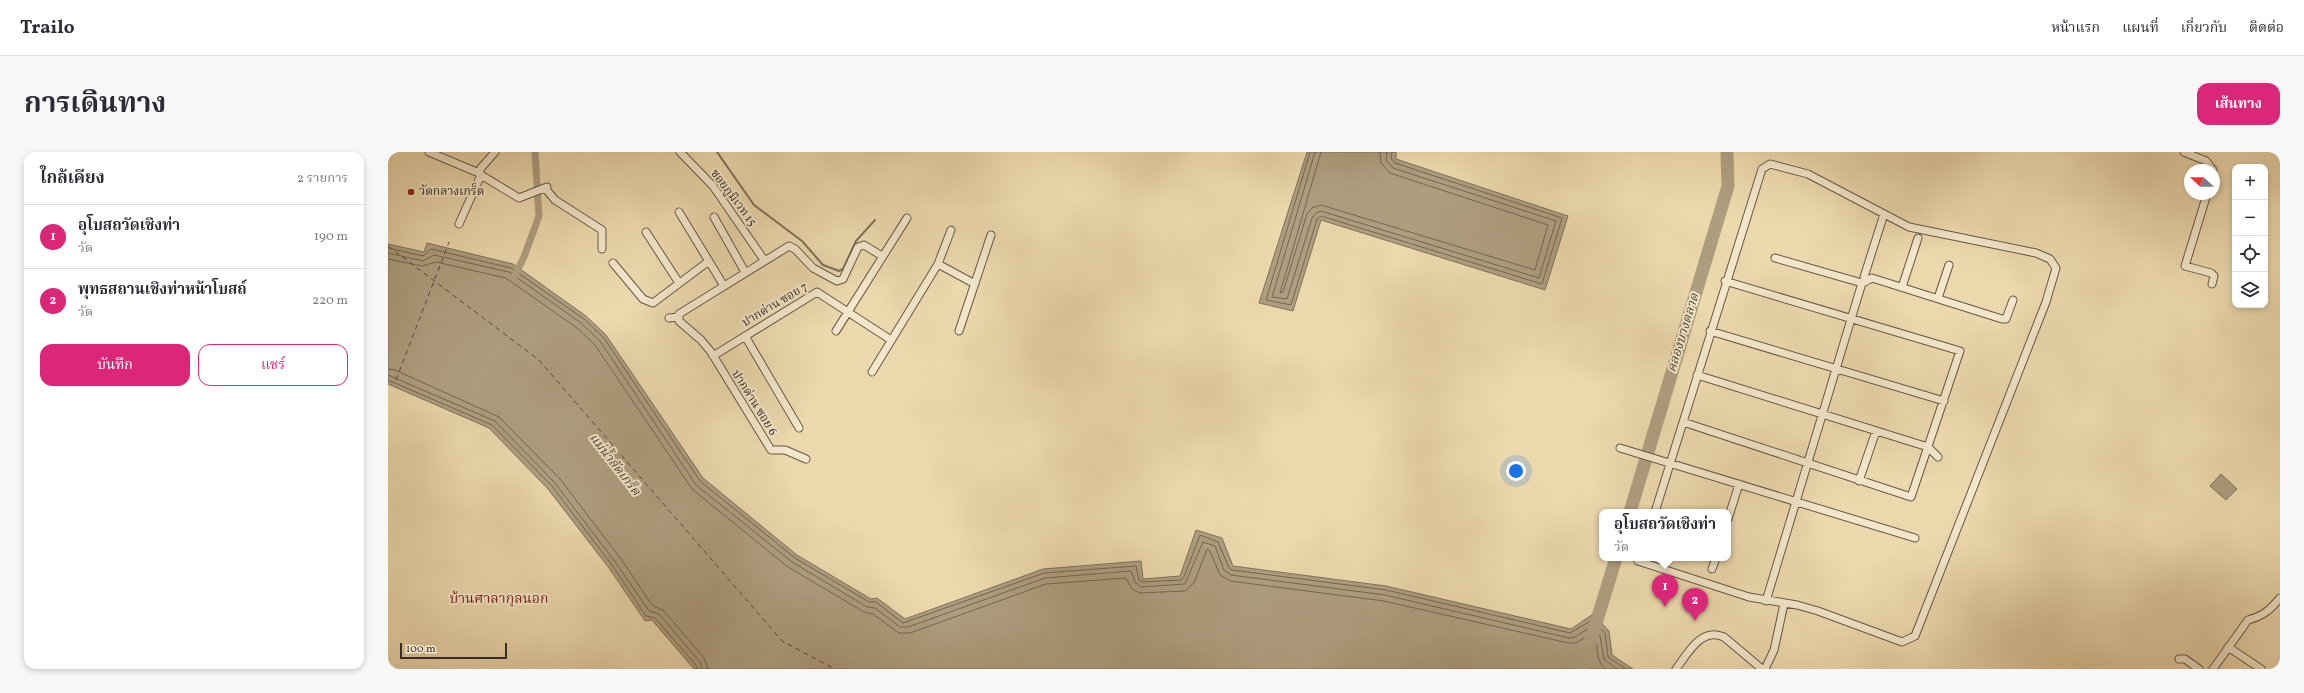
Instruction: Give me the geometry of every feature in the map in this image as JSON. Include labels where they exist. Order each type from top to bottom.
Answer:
[{"type":"street","points":[[429,152],[480,174],[519,198],[546,188],[554,200],[602,230],[602,249]]},
{"type":"street","points":[[486,152],[487,160]]},
{"type":"street","points":[[459,224],[487,160],[496,152]]},
{"type":"street","name":"ซอยภูมิเวท 15","points":[[680,152],[713,186],[764,260]]},
{"type":"street","points":[[2184,152],[2206,161],[2208,164]]},
{"type":"street","points":[[1638,561],[1766,601],[1797,605],[1818,611],[1902,642],[1915,636],[2046,302],[2056,268],[2050,259],[2036,253],[1909,227],[1808,174],[1770,164],[1762,169],[1725,281],[1671,464],[1656,509]]},
{"type":"street","points":[[2206,200],[2185,266],[2211,273],[2214,276],[2212,284]]},
{"type":"street","points":[[680,212],[724,286]]},
{"type":"street","points":[[1766,601],[1884,214]]},
{"type":"street","points":[[714,217],[745,272]]},
{"type":"street","points":[[836,331],[907,218]]},
{"type":"street","points":[[872,372],[938,264],[952,230]]},
{"type":"street","points":[[646,232],[679,283]]},
{"type":"street","points":[[959,330],[991,235]]},
{"type":"street","points":[[1902,287],[1918,238]]},
{"type":"street","points":[[669,318],[678,317],[679,314],[764,260],[789,246],[792,247],[813,268],[837,281],[843,279],[858,247],[864,245],[882,256]]},
{"type":"street","points":[[1775,258],[1864,283],[1872,278],[2004,319],[2013,300]]},
{"type":"street","points":[[613,263],[643,299],[654,303],[709,261]]},
{"type":"street","points":[[938,264],[975,284]]},
{"type":"street","points":[[1938,298],[1949,265]]},
{"type":"street","points":[[1683,422],[1911,497],[1944,400],[1959,350],[1725,281]]},
{"type":"street","name":"ปากด่าน ซอย 7","points":[[713,356],[817,292],[848,312]]},
{"type":"street","points":[[848,312],[891,340]]},
{"type":"street","points":[[678,317],[679,322],[701,340],[713,356]]},
{"type":"street","points":[[1710,331],[1944,400]]},
{"type":"street","points":[[746,336],[799,428]]},
{"type":"street","name":"ปากด่าน ซอย 6","points":[[713,356],[770,450],[785,450],[806,459]]},
{"type":"street","points":[[1697,375],[1928,447],[1938,458]]},
{"type":"street","points":[[1859,481],[1876,431]]},
{"type":"street","points":[[1620,448],[1915,538]]},
{"type":"street","points":[[1731,509],[1739,484]]},
{"type":"street","points":[[1712,569],[1715,561]]},
{"type":"street","points":[[2213,669],[2248,620],[2257,618],[2267,613],[2280,598]]},
{"type":"street","points":[[1676,669],[1699,639],[1717,634],[1724,637],[1763,669],[1774,650],[1784,604]]},
{"type":"street","points":[[2228,647],[2261,669]]},
{"type":"street","points":[[2179,659],[2186,659],[2199,669]]},
{"type":"water","points":[[1307,152],[1396,152],[1396,159],[1568,216],[1545,290],[1321,220],[1293,311],[1259,303]]},
{"type":"water","name":"แม่น้ำลัดเกร็ด","points":[[427,243],[513,264],[586,316],[606,335],[703,478],[797,555],[871,599],[877,598],[905,619],[1043,569],[1141,561],[1143,579],[1180,576],[1196,530],[1222,538],[1233,566],[1386,586],[1571,629],[1593,614],[1609,631],[1612,655],[1633,669],[694,669],[652,620],[645,621],[609,568],[548,489],[489,428],[388,384],[388,244],[424,252]]},
{"type":"water","points":[[2221,474],[2237,489],[2226,500],[2210,486]]},
{"type":"waterway","points":[[514,277],[524,257],[539,216],[535,152]]},
{"type":"waterway","points":[[717,152],[754,205],[802,241],[823,265],[839,271],[843,269],[856,241],[875,220]]},
{"type":"waterway","name":"คลองบางตลาด","points":[[1631,509],[1728,186],[1727,152]]},
{"type":"waterway","name":"คลองบางตลาด","points":[[1582,669],[1615,561]]},
{"type":"ferry route","points":[[396,380],[449,242]]},
{"type":"ferry route","points":[[388,246],[539,360],[782,641],[835,669]]},
{"type":"place","name":"วัดกลางเกร็ด","points":[[411,192]]},
{"type":"place","name":"อุโบสถวัดเชิงท่า","points":[[1665,607]]},
{"type":"place","name":"พุทธสถานเชิงท่าหน้าโบสถ์","points":[[1695,621]]},
{"type":"district","name":"บ้านศาลากุลนอก","points":[[499,599]]}]
